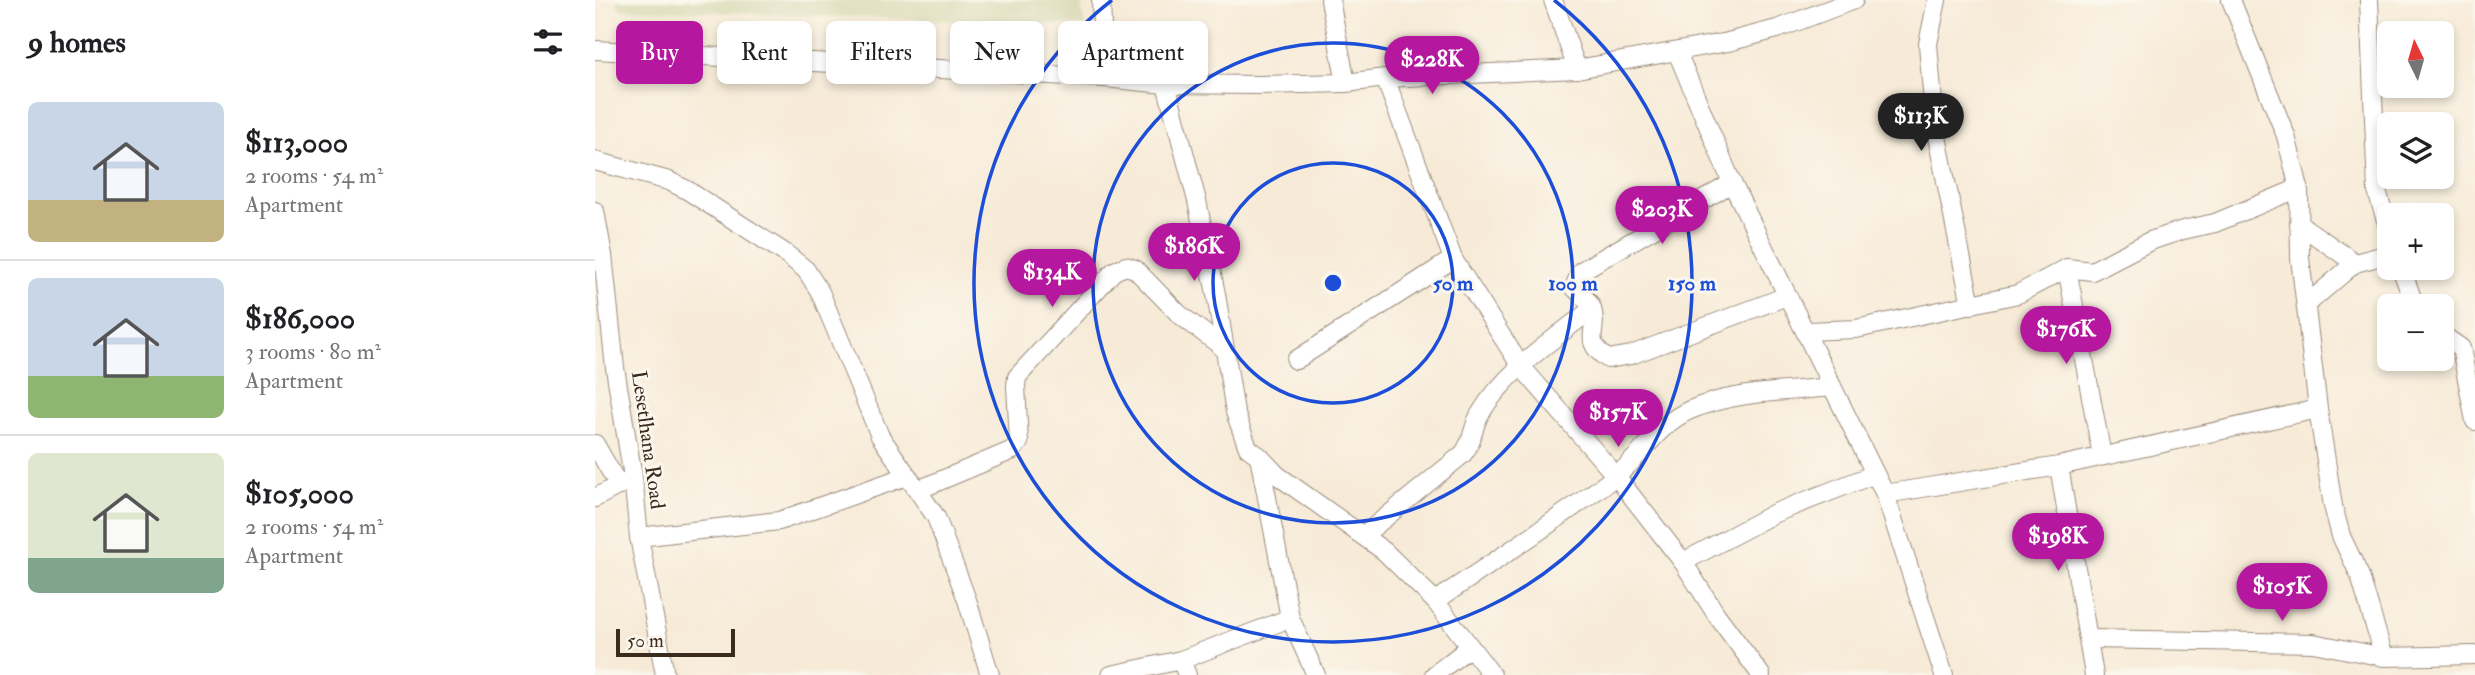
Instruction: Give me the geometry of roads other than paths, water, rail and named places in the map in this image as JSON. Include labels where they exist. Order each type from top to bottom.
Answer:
[{"type":"street","points":[[1101,0],[1102,21]]},
{"type":"street","points":[[1330,0],[1346,83]]},
{"type":"street","points":[[1553,0],[1577,69]]},
{"type":"street","points":[[1208,84],[1346,83],[1385,78],[1577,69],[1728,42],[1777,29],[1854,0]]},
{"type":"street","points":[[1937,0],[1928,44],[1935,127],[1971,305]]},
{"type":"street","points":[[2231,0],[2286,136],[2299,188],[2305,305],[2333,506],[2338,526],[2360,576],[2384,657]]},
{"type":"street","points":[[2369,0],[2377,191],[2381,203]]},
{"type":"street","points":[[595,50],[1058,75]]},
{"type":"street","points":[[1677,52],[1732,183],[1885,494],[1944,675]]},
{"type":"street","points":[[1385,78],[1453,259],[1520,365],[1616,476],[1683,562],[1716,614],[1761,675]]},
{"type":"street","points":[[1166,84],[1197,201],[1235,412],[1248,448],[1277,475],[1384,551],[1435,601],[1492,675]]},
{"type":"street","points":[[595,161],[669,181],[687,190],[785,253],[806,270],[820,292],[880,436],[936,517],[967,600],[990,675]]},
{"type":"street","points":[[1732,183],[1581,271],[1574,287],[1592,309],[1593,344],[1608,359],[1631,355],[1787,296]]},
{"type":"street","points":[[1806,331],[1856,329],[2018,295],[2067,268],[2092,271],[2150,241],[2215,223],[2299,188]]},
{"type":"street","name":"Lesetlhana Road","points":[[595,211],[603,255],[626,482],[665,675]]},
{"type":"street","points":[[2299,224],[2355,263]]},
{"type":"street","points":[[2305,305],[2355,263],[2377,257]]},
{"type":"street","points":[[1297,360],[1453,259]]},
{"type":"street","points":[[639,537],[779,521],[913,483],[1013,450],[1019,442],[1017,377],[1114,271],[1121,267],[1135,269],[1179,314],[1224,349]]},
{"type":"street","points":[[2067,268],[2102,456]]},
{"type":"street","points":[[1364,535],[1463,454],[1469,447],[1480,414],[1520,365],[1592,309]]},
{"type":"street","points":[[2468,350],[2475,421]]},
{"type":"street","points":[[1435,601],[1530,539],[1616,476],[1668,422],[1690,410],[1751,395],[1832,387]]},
{"type":"street","points":[[1885,494],[2059,466],[2318,410]]},
{"type":"street","points":[[595,444],[626,482],[595,498]]},
{"type":"street","points":[[1259,456],[1290,618],[1316,675]]},
{"type":"street","points":[[2059,466],[2094,675]]},
{"type":"street","points":[[1683,562],[1775,513],[1875,474]]},
{"type":"street","points":[[1111,675],[1184,668],[1290,618]]},
{"type":"street","points":[[2090,639],[2313,643],[2384,657],[2475,654]]},
{"type":"street","points":[[1434,675],[1470,647]]}]
